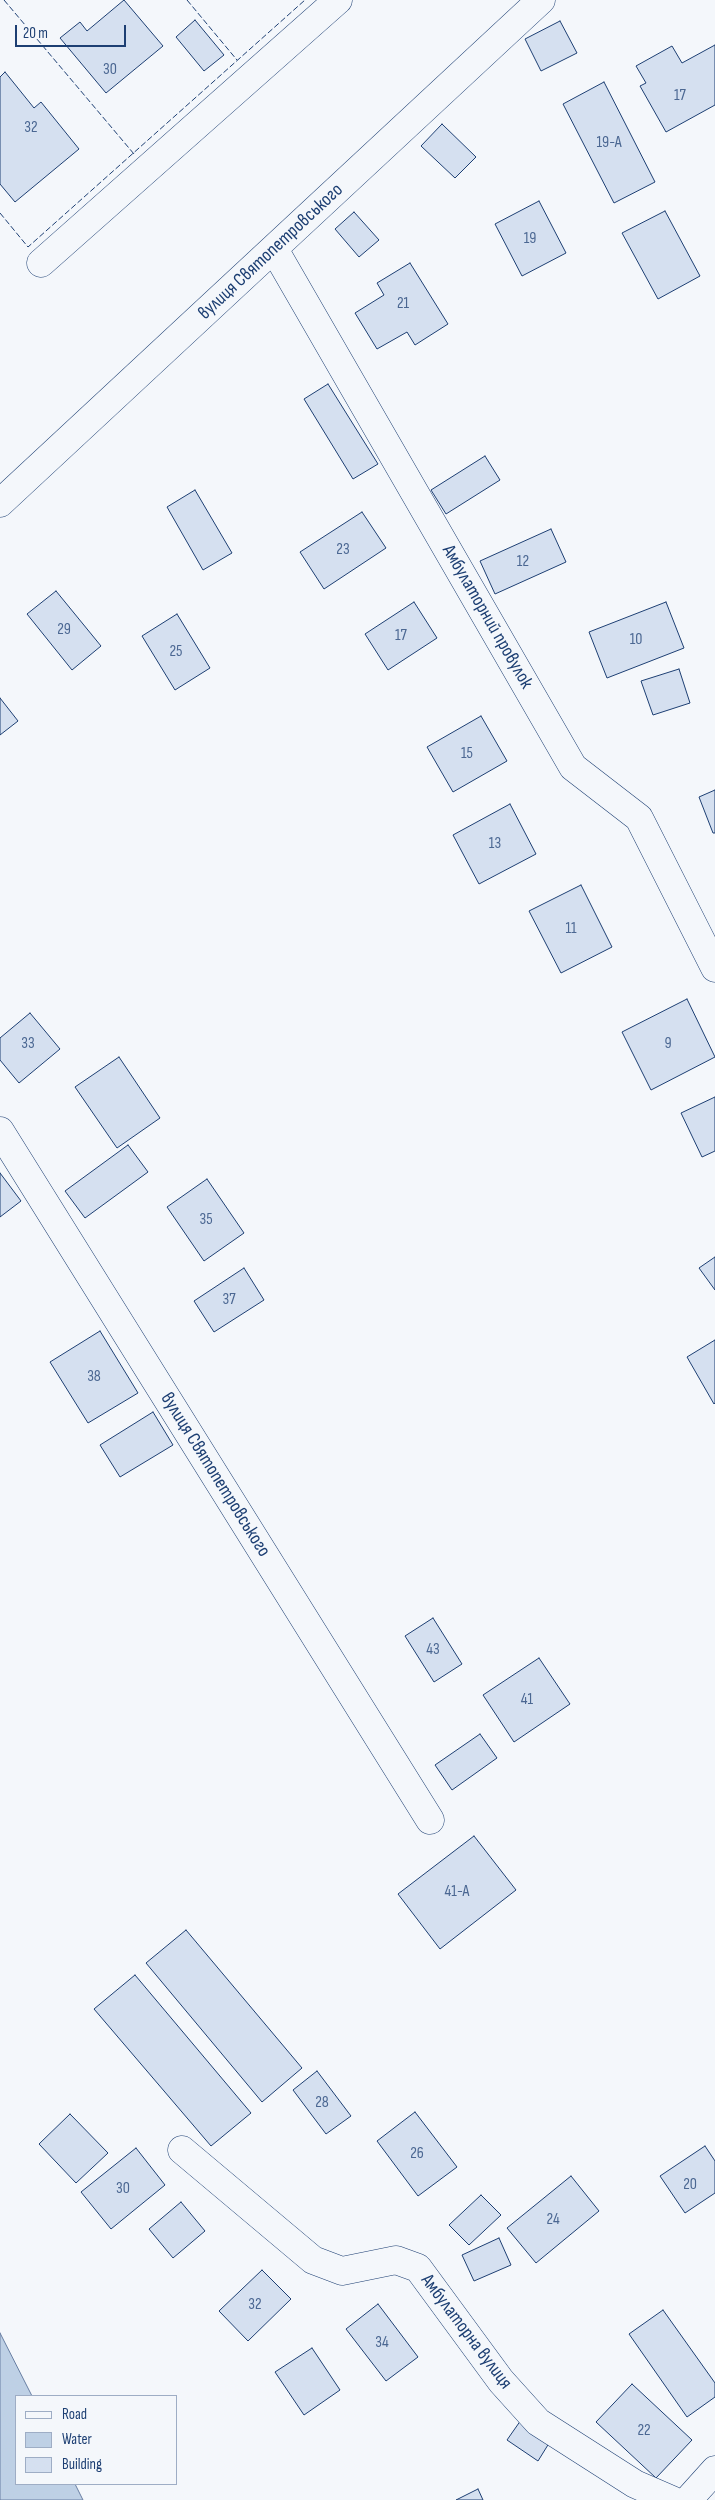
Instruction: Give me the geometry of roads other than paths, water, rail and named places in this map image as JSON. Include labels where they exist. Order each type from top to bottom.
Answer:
[{"type":"street","points":[[41,263],[338,0]]},
{"type":"street","name":"вулиця Святопетровського","points":[[0,503],[541,0]]},
{"type":"street","name":"Амбулаторний провулок","points":[[274,250],[573,767],[639,818],[715,968]]},
{"type":"street","name":"вулиця Святопетровського","points":[[0,1131],[430,1820]]},
{"type":"street","name":"Амбулаторна вулиця","points":[[182,2150],[313,2260],[342,2271],[396,2260],[418,2268],[501,2381],[538,2422],[635,2484],[672,2500]]},
{"type":"street","points":[[688,2500],[715,2470]]},
{"type":"water","points":[[0,2333],[31,2395],[15,2395],[15,2485],[76,2485],[83,2500],[0,2500]]}]
